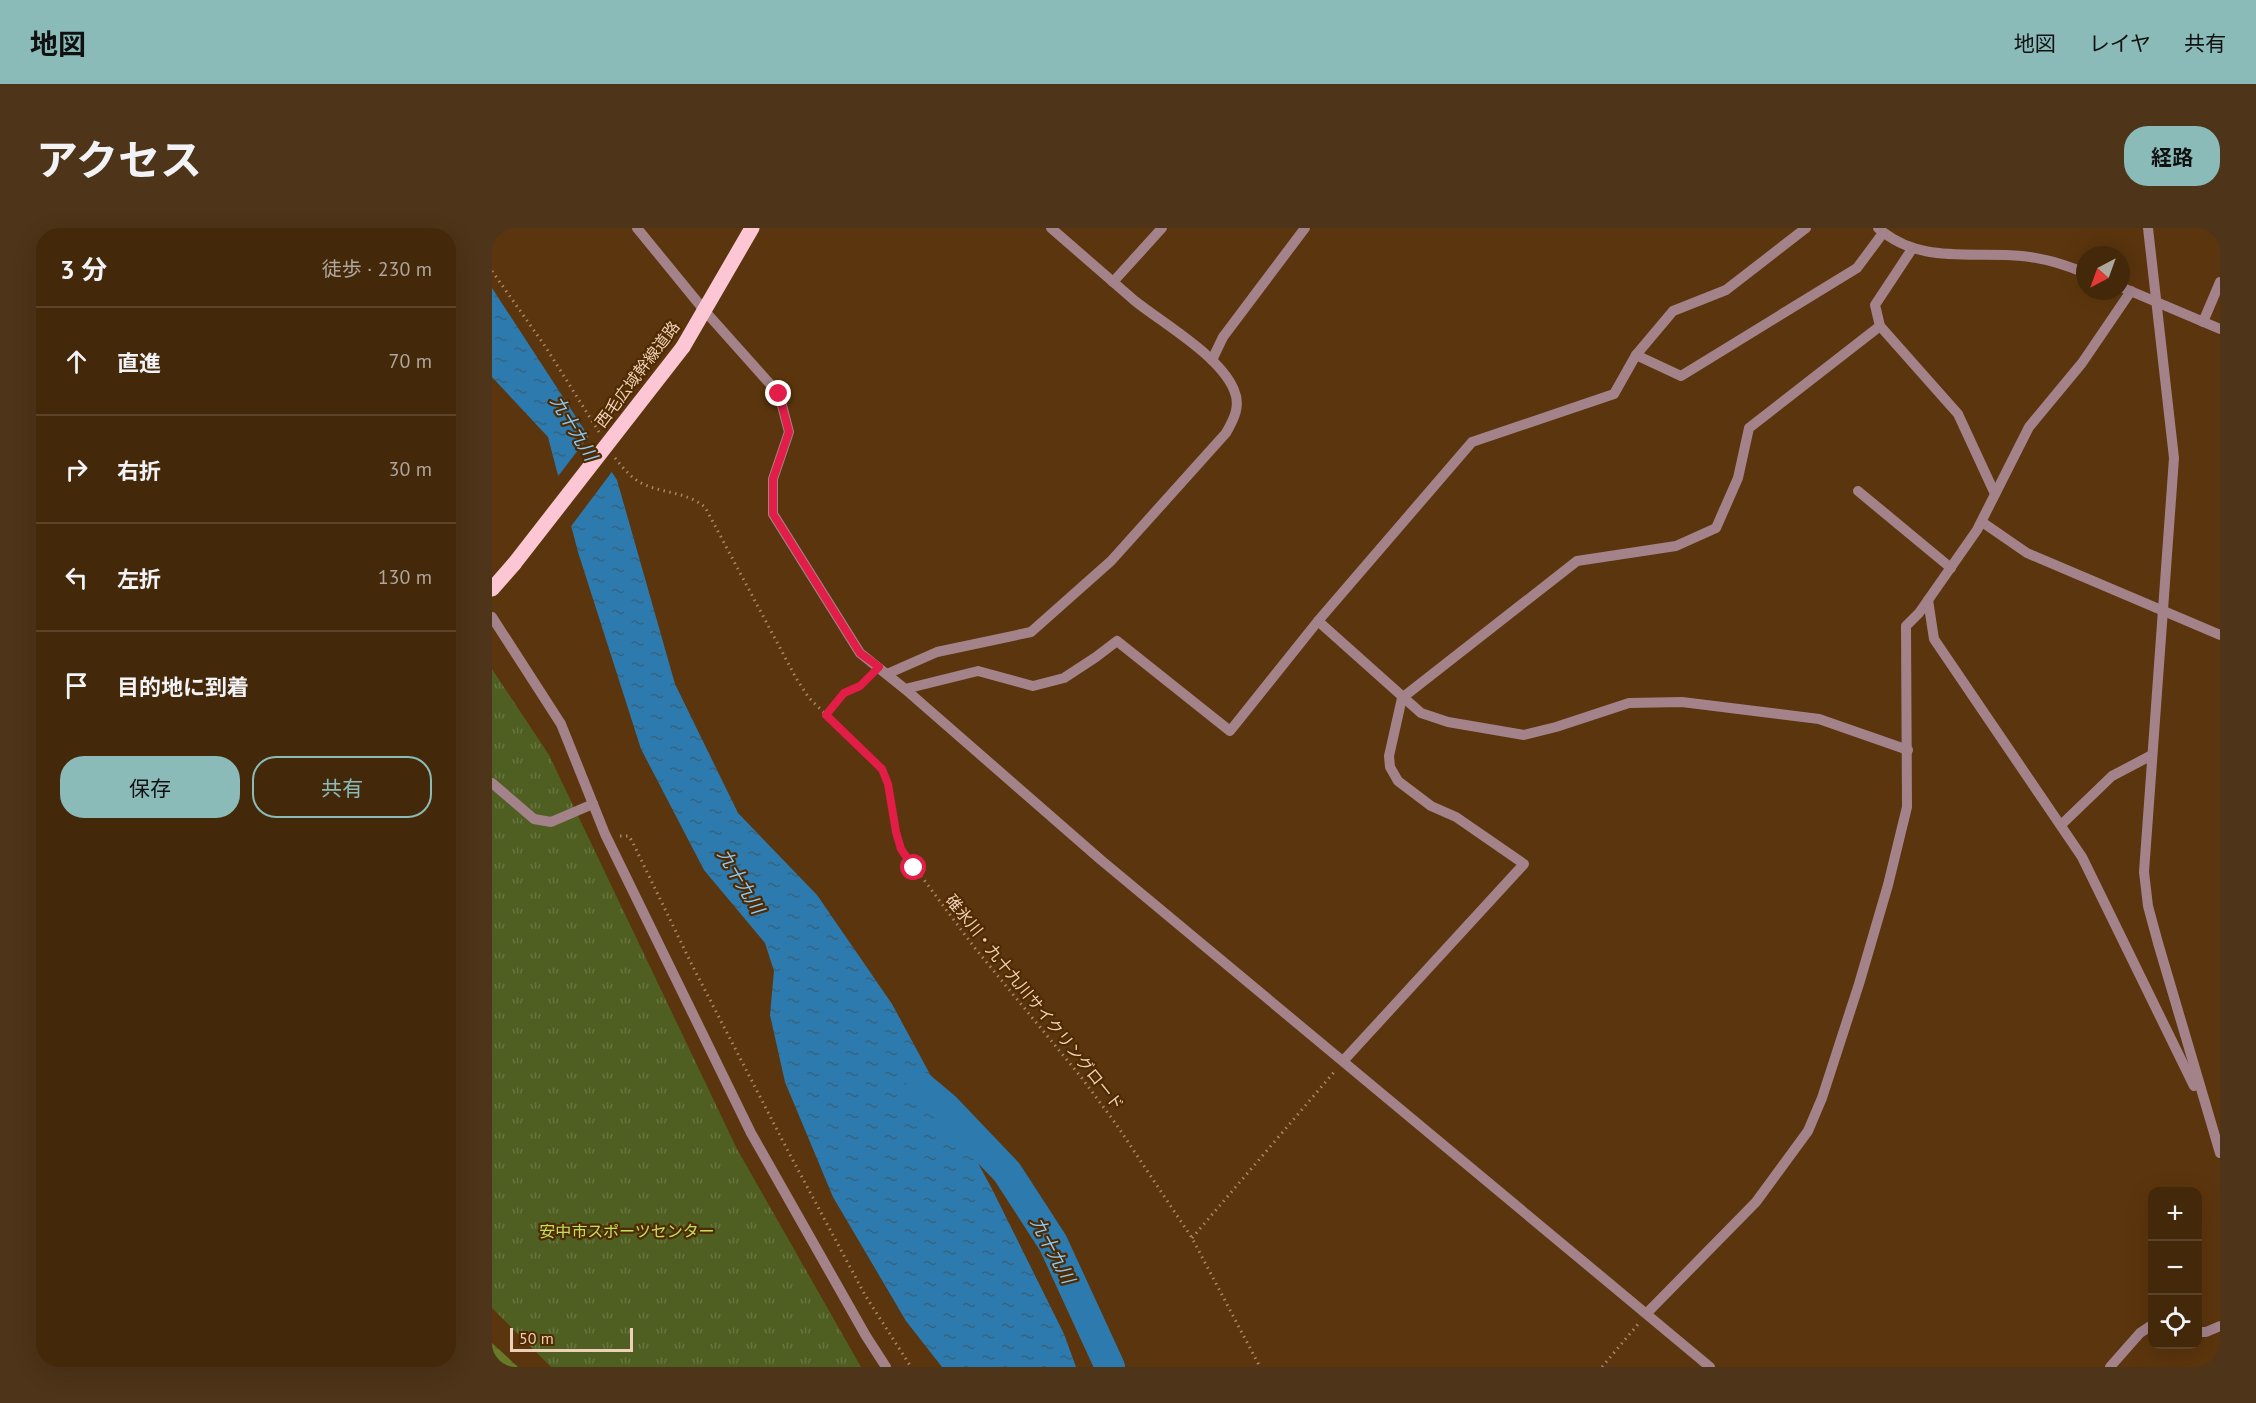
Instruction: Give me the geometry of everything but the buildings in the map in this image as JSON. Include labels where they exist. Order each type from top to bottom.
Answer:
[{"type":"main road","name":"西毛広域幹線道路","points":[[492,589],[683,347],[752,228]]},
{"type":"street","points":[[637,228],[704,310],[779,394],[789,432],[773,479],[773,514],[860,653],[905,689],[1101,860],[1710,1367]]},
{"type":"street","points":[[883,671],[937,652],[1031,632],[1111,561],[1226,433],[1236,414],[1237,402],[1234,389],[1212,360],[1113,282],[1051,228]]},
{"type":"street","points":[[1113,282],[1162,228]]},
{"type":"street","points":[[1212,360],[1223,337],[1305,228]]},
{"type":"street","points":[[905,689],[978,671],[1033,686],[1064,678],[1117,641],[1230,731],[1318,621],[1472,442],[1614,394],[1636,356],[1672,311],[1726,290],[1806,228]]},
{"type":"street","points":[[2148,228],[2174,458],[2144,872],[2148,906],[2220,1153]]},
{"type":"street","points":[[1636,356],[1681,376],[1857,268],[1881,230],[1912,249],[1945,255],[2023,256],[2076,269]]},
{"type":"street","points":[[1912,249],[1875,305],[1881,326],[1958,414],[1995,494]]},
{"type":"street","points":[[2203,322],[2220,282]]},
{"type":"street","points":[[2130,291],[2220,329]]},
{"type":"street","points":[[1647,1313],[1756,1202],[1808,1131],[1822,1098],[1859,984],[1888,885],[1907,807],[1906,626],[1919,613],[1982,522],[2029,427],[2082,363],[2119,300]]},
{"type":"street","points":[[1344,1060],[1524,864],[1456,817],[1431,806],[1398,781],[1390,767],[1389,756],[1402,698],[1577,561],[1676,546],[1716,528],[1738,477],[1749,428],[1881,326]]},
{"type":"street","points":[[1858,490],[1951,568]]},
{"type":"street","points":[[1982,522],[2027,553],[2220,635]]},
{"type":"street","points":[[1928,600],[1934,639],[2082,857],[2209,1117]]},
{"type":"street","points":[[492,617],[561,724],[605,834],[751,1133],[886,1367]]},
{"type":"street","points":[[1318,621],[1402,698],[1421,713],[1439,719],[1524,735],[1629,703],[1682,702],[1819,719],[1908,750]]},
{"type":"street","points":[[2061,825],[2112,776],[2152,755]]},
{"type":"street","points":[[492,783],[534,819],[551,822],[593,804]]},
{"type":"street","points":[[2202,1332],[2220,1326]]},
{"type":"street","points":[[2110,1367],[2140,1333],[2148,1328]]},
{"type":"path","points":[[492,271],[545,346],[604,440]]},
{"type":"path","name":"碓氷川・九十九川サイクリングロード","points":[[610,449],[628,474],[644,484],[682,494],[705,507],[796,678],[826,715],[882,769],[888,784],[901,849],[974,947],[1095,1096],[1150,1173],[1192,1238],[1260,1367]]},
{"type":"path","points":[[826,715],[844,693],[883,671]]},
{"type":"path","points":[[620,836],[629,836],[633,843],[697,975],[865,1295],[911,1367]]},
{"type":"path","points":[[1192,1238],[1344,1060]]},
{"type":"path","points":[[1602,1367],[1647,1313]]},
{"type":"green space","name":"安中市スポーツセンター","points":[[492,669],[549,755],[737,1149],[861,1367],[551,1367],[492,1308]]},
{"type":"green space","points":[[492,1343],[518,1367],[492,1367]]},
{"type":"water","points":[[492,288],[617,480],[675,684],[738,813],[817,895],[892,1004],[992,1189],[1064,1334],[1076,1367],[942,1367],[906,1321],[833,1197],[785,1082],[770,1015],[774,971],[765,943],[704,870],[641,749],[578,552],[548,437],[492,377]]},
{"type":"pier","points":[[591,433],[614,469],[569,529],[556,479]]},
{"type":"waterway","name":"九十九川","points":[[921,1087],[946,1108],[1007,1172],[1053,1243],[1110,1367]]},
{"type":"route","points":[[779,394],[789,432],[773,479],[773,514],[860,653],[879,667],[860,686],[844,693],[826,715],[862,747],[882,769],[888,784],[901,849],[914,868]]}]
